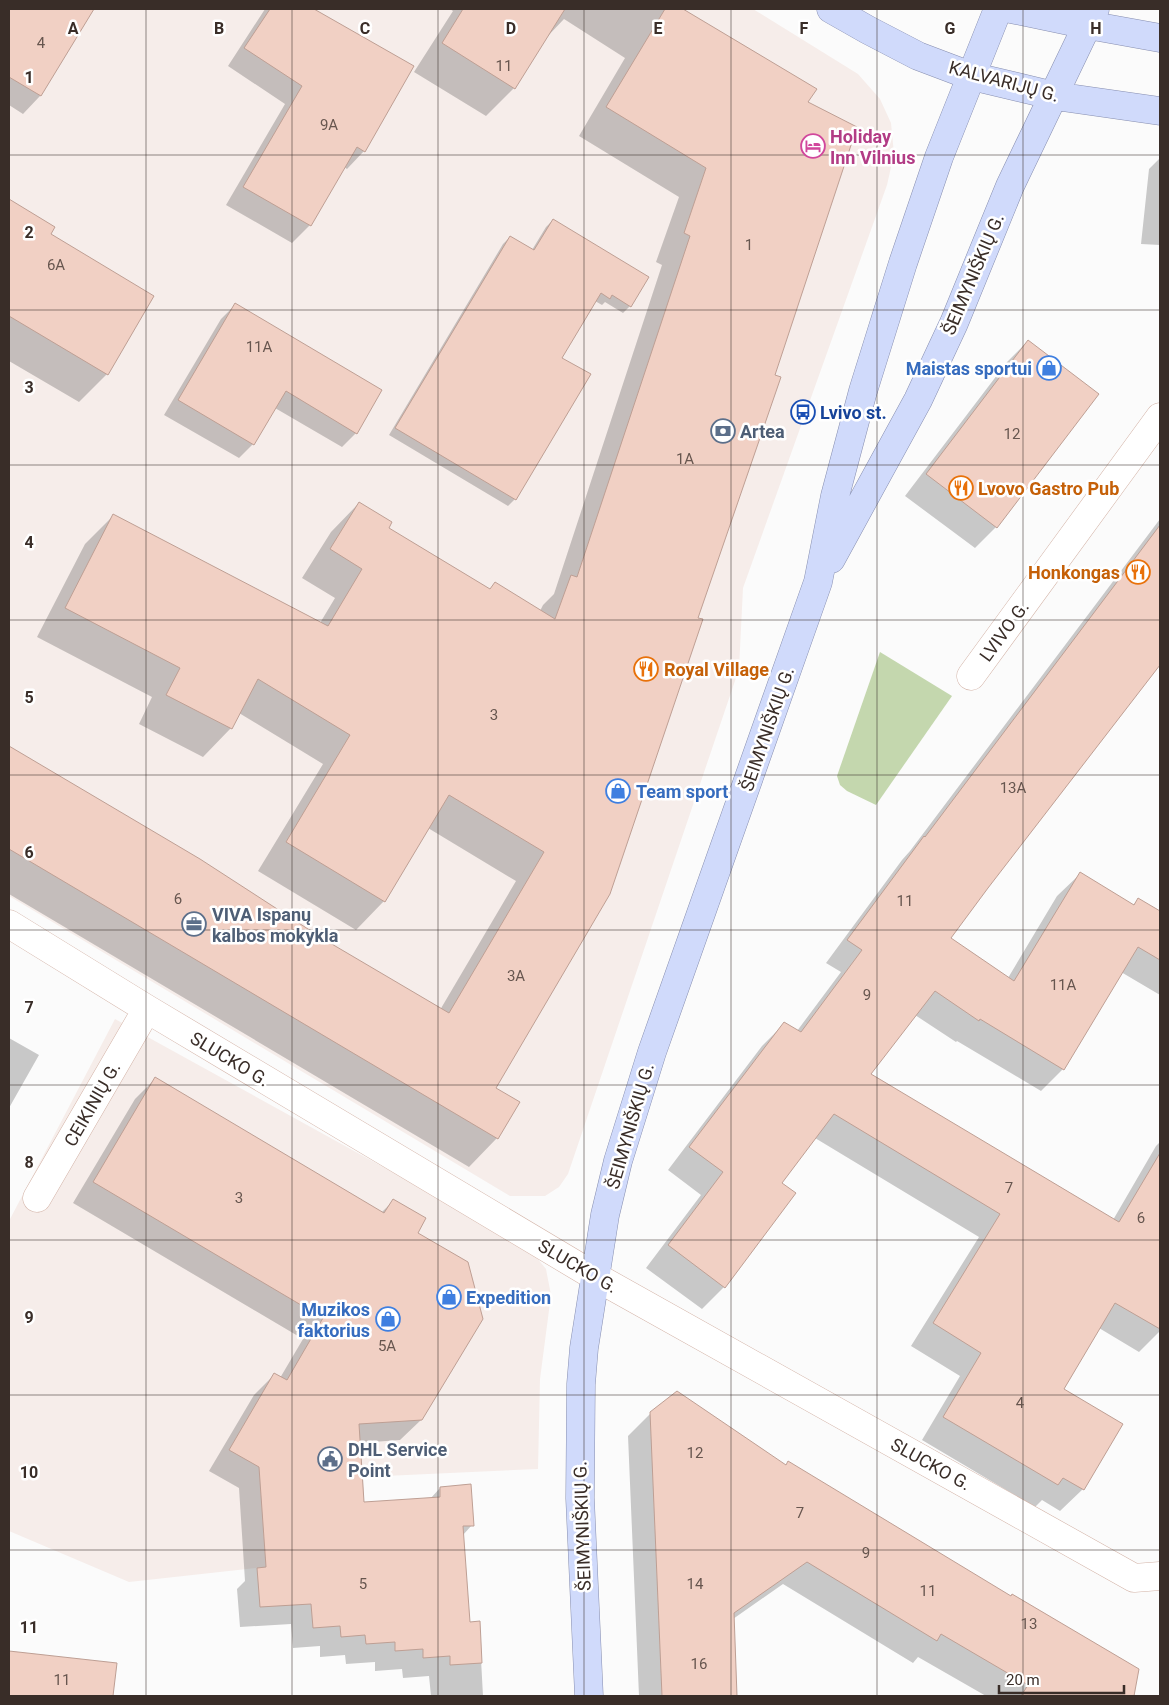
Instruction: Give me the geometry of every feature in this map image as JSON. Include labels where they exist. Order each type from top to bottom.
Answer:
[{"type":"main road","name":"KALVARIJŲ G.","points":[[831,9],[918,56],[971,76],[1054,96],[1160,111]]},
{"type":"main road","name":"ŠEIMYNIŠKIŲ G.","points":[[589,1696],[580,1498],[580,1439],[584,1348],[605,1215],[618,1161],[652,1052],[818,582],[836,496],[863,391],[939,157],[998,9]]},
{"type":"main road","points":[[1011,9],[1092,17],[1160,38]]},
{"type":"main road","name":"ŠEIMYNIŠKIŲ G.","points":[[818,582],[918,400],[954,323],[1010,186],[1092,17]]},
{"type":"street","name":"LVIVO G.","points":[[971,676],[1160,417]]},
{"type":"street","name":"SLUCKO G.","points":[[9,924],[147,1010],[596,1277],[1134,1578],[1160,1576]]},
{"type":"street","name":"CEIKINIŲ G.","points":[[37,1198],[147,1010]]},
{"type":"shaded area","points":[[9,9],[753,9],[858,74],[880,99],[891,123],[894,154],[887,185],[743,588],[739,669],[568,1174],[559,1187],[545,1196],[510,1196],[9,896]]},
{"type":"shaded area","points":[[115,1019],[528,1247],[546,1269],[551,1295],[540,1379],[538,1469],[363,1477],[365,1520],[294,1565],[129,1582],[9,1531],[9,1221]]},
{"type":"green space","points":[[880,652],[952,696],[876,805],[847,791],[840,785],[837,776]]},
{"type":"building","points":[[9,9],[94,9],[41,96],[9,77]]},
{"type":"building","points":[[270,9],[314,9],[414,66],[365,152],[357,147],[311,226],[243,187],[302,86],[244,48]]},
{"type":"building","points":[[463,9],[565,9],[515,89],[442,43]]},
{"type":"building","points":[[665,9],[683,9],[817,89],[808,102],[857,127],[775,375],[781,377],[698,618],[703,619],[610,894],[496,1088],[520,1102],[498,1139],[9,849],[9,746],[200,859],[325,940],[449,1013],[544,852],[449,795],[385,902],[286,842],[350,735],[258,679],[232,729],[166,695],[180,668],[65,608],[113,514],[328,626],[362,569],[330,549],[359,502],[392,522],[389,528],[490,589],[495,582],[555,619],[571,575],[577,577],[690,236],[684,233],[706,168],[606,107]]},
{"type":"building","points":[[9,199],[55,227],[51,234],[154,296],[108,375],[9,316]]},
{"type":"building","points":[[553,219],[649,277],[631,307],[612,295],[610,299],[601,293],[562,358],[591,374],[516,500],[395,428],[510,236],[534,250]]},
{"type":"building","points":[[235,303],[382,390],[357,434],[286,391],[254,445],[178,400]]},
{"type":"building","points":[[1028,340],[1099,394],[997,528],[926,474]]},
{"type":"building","points":[[1160,525],[1160,665],[951,938],[1014,981],[1080,872],[1134,905],[1138,898],[1160,911],[1160,960],[1138,947],[1064,1070],[980,1019],[979,1021],[935,991],[871,1074],[1119,1222],[1160,1153],[1160,1329],[1115,1303],[1064,1389],[1123,1424],[1084,1490],[1063,1478],[1058,1485],[943,1417],[981,1353],[933,1323],[1000,1214],[834,1114],[782,1183],[796,1193],[725,1288],[668,1245],[723,1172],[689,1147],[784,1022],[801,1032],[862,950],[847,940]]},
{"type":"building","points":[[155,1077],[384,1213],[393,1199],[426,1218],[418,1233],[468,1262],[483,1319],[422,1420],[359,1424],[364,1502],[440,1497],[440,1487],[471,1484],[474,1526],[463,1526],[470,1622],[480,1621],[482,1663],[450,1665],[450,1656],[423,1658],[423,1649],[395,1651],[395,1642],[366,1644],[365,1635],[341,1637],[340,1626],[313,1628],[311,1604],[260,1607],[257,1568],[266,1567],[259,1467],[229,1450],[274,1373],[287,1380],[323,1318],[93,1182]]},
{"type":"building","points":[[677,1391],[786,1465],[788,1461],[1011,1596],[1012,1594],[1139,1669],[1134,1696],[1021,1696],[1028,1685],[941,1634],[937,1641],[807,1562],[734,1613],[737,1696],[662,1696],[650,1412]]},
{"type":"building","points":[[9,1651],[117,1663],[113,1696],[9,1696]]},
{"type":"place","name":"Holiday Inn Vilnius","points":[[813,146]]},
{"type":"place","name":"Maistas sportui","points":[[1049,368]]},
{"type":"place","name":"Lvivo st.","points":[[803,412]]},
{"type":"place","name":"Artea","points":[[723,431]]},
{"type":"place","name":"Lvovo Gastro Pub","points":[[961,488]]},
{"type":"place","name":"Honkongas","points":[[1138,572]]},
{"type":"place","name":"Royal Village","points":[[646,669]]},
{"type":"place","name":"Team sport","points":[[618,791]]},
{"type":"place","name":"VIVA Ispanų kalbos mokykla","points":[[194,924]]},
{"type":"place","name":"Expedition","points":[[449,1297]]},
{"type":"place","name":"Muzikos faktorius","points":[[388,1319]]},
{"type":"place","name":"DHL Service Point","points":[[330,1459]]}]
